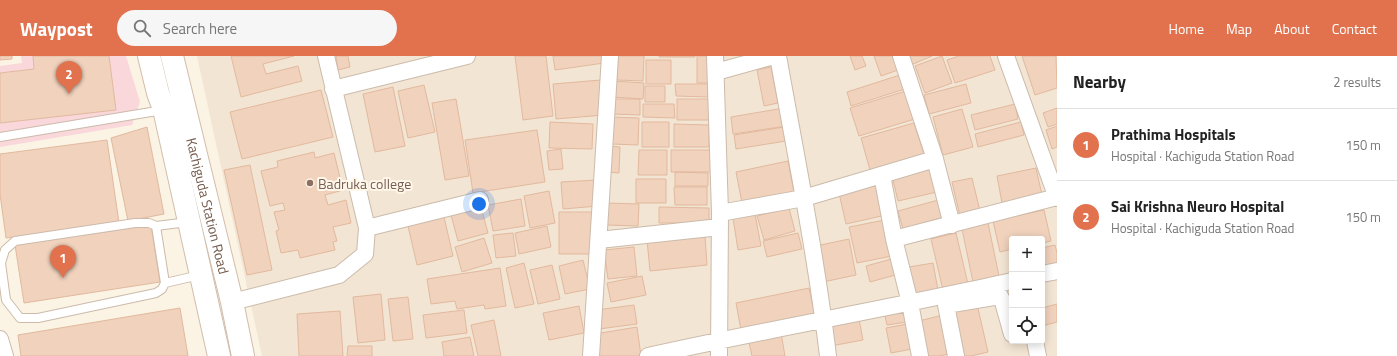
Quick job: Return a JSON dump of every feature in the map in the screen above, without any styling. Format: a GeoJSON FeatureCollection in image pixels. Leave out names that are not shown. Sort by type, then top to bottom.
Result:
{"type":"FeatureCollection","features":[{"type":"Feature","properties":{"kind":"main road","name":"Kachiguda Station Road"},"geometry":{"type":"LineString","coordinates":[[150,56],[158,93],[164,110],[219,356]]}},
{"type":"Feature","properties":{"kind":"main road","name":"Kachiguda Station Road"},"geometry":{"type":"LineString","coordinates":[[172,56],[232,302],[243,356]]}},
{"type":"Feature","properties":{"kind":"street"},"geometry":{"type":"LineString","coordinates":[[232,302],[339,275],[365,254],[367,228],[326,56]]}},
{"type":"Feature","properties":{"kind":"street"},"geometry":{"type":"LineString","coordinates":[[333,89],[467,56]]}},
{"type":"Feature","properties":{"kind":"street"},"geometry":{"type":"LineString","coordinates":[[591,356],[610,56]]}},
{"type":"Feature","properties":{"kind":"street"},"geometry":{"type":"LineString","coordinates":[[715,56],[720,220],[718,348]]}},
{"type":"Feature","properties":{"kind":"street"},"geometry":{"type":"LineString","coordinates":[[716,72],[776,56],[804,198],[824,320],[828,356]]}},
{"type":"Feature","properties":{"kind":"street"},"geometry":{"type":"LineString","coordinates":[[901,56],[935,159],[952,225]]}},
{"type":"Feature","properties":{"kind":"street"},"geometry":{"type":"LineString","coordinates":[[894,239],[1057,198],[1006,56]]}},
{"type":"Feature","properties":{"kind":"street"},"geometry":{"type":"LineString","coordinates":[[599,240],[720,220],[804,198],[935,159]]}},
{"type":"Feature","properties":{"kind":"street"},"geometry":{"type":"LineString","coordinates":[[882,175],[894,239],[910,303],[920,356]]}},
{"type":"Feature","properties":{"kind":"street"},"geometry":{"type":"LineString","coordinates":[[367,228],[480,200]]}},
{"type":"Feature","properties":{"kind":"street"},"geometry":{"type":"LineString","coordinates":[[1045,273],[1057,271]]}},
{"type":"Feature","properties":{"kind":"street"},"geometry":{"type":"LineString","coordinates":[[956,356],[946,306],[1009,282]]}},
{"type":"Feature","properties":{"kind":"street"},"geometry":{"type":"LineString","coordinates":[[648,356],[718,348],[824,320],[910,303],[958,301],[1000,296],[1009,323]]}},
{"type":"Feature","properties":{"kind":"street"},"geometry":{"type":"LineString","coordinates":[[0,339],[5,356]]}},
{"type":"Feature","properties":{"kind":"street"},"geometry":{"type":"LineString","coordinates":[[1036,344],[1038,356]]}},
{"type":"Feature","properties":{"kind":"lane"},"geometry":{"type":"LineString","coordinates":[[0,137],[164,110]]}},
{"type":"Feature","properties":{"kind":"lane"},"geometry":{"type":"LineString","coordinates":[[156,226],[165,283],[162,289],[146,296],[38,318],[20,318],[6,300],[1,263],[5,250],[15,241],[136,222],[149,223],[156,226],[188,222]]}},
{"type":"Feature","properties":{"kind":"lane"},"geometry":{"type":"LineString","coordinates":[[165,283],[201,275]]}},
{"type":"Feature","properties":{"kind":"shaded area"},"geometry":{"type":"Polygon","coordinates":[[[21,56],[126,56],[140,102],[132,125],[0,147],[0,66],[22,63],[21,56]]]}},
{"type":"Feature","properties":{"kind":"shaded area"},"geometry":{"type":"Polygon","coordinates":[[[197,56],[1057,56],[1057,356],[262,356],[197,56]]]}},
{"type":"Feature","properties":{"kind":"building"},"geometry":{"type":"Polygon","coordinates":[[[0,56],[12,56],[12,59],[0,60],[0,56]]]}},
{"type":"Feature","properties":{"kind":"building"},"geometry":{"type":"Polygon","coordinates":[[[33,56],[109,56],[116,110],[0,123],[0,73],[34,69],[33,56]]]}},
{"type":"Feature","properties":{"kind":"building"},"geometry":{"type":"Polygon","coordinates":[[[231,56],[294,56],[263,64],[266,74],[298,66],[302,81],[241,97],[231,56]]]}},
{"type":"Feature","properties":{"kind":"building"},"geometry":{"type":"Polygon","coordinates":[[[336,56],[348,56],[350,67],[338,70],[336,56]]]}},
{"type":"Feature","properties":{"kind":"building"},"geometry":{"type":"Polygon","coordinates":[[[515,56],[546,56],[553,116],[523,120],[515,56]]]}},
{"type":"Feature","properties":{"kind":"building"},"geometry":{"type":"Polygon","coordinates":[[[553,56],[603,56],[604,63],[555,70],[553,56]]]}},
{"type":"Feature","properties":{"kind":"building"},"geometry":{"type":"Polygon","coordinates":[[[618,56],[644,56],[643,81],[617,80],[618,56]]]}},
{"type":"Feature","properties":{"kind":"building"},"geometry":{"type":"Polygon","coordinates":[[[695,56],[695,57],[659,57],[695,56]]]}},
{"type":"Feature","properties":{"kind":"building"},"geometry":{"type":"Polygon","coordinates":[[[697,56],[710,56],[710,83],[697,83],[697,56]]]}},
{"type":"Feature","properties":{"kind":"building"},"geometry":{"type":"Polygon","coordinates":[[[850,56],[862,56],[866,66],[855,70],[850,56]]]}},
{"type":"Feature","properties":{"kind":"building"},"geometry":{"type":"Polygon","coordinates":[[[874,56],[893,56],[898,70],[881,76],[874,56]]]}},
{"type":"Feature","properties":{"kind":"building"},"geometry":{"type":"Polygon","coordinates":[[[908,56],[932,56],[911,65],[908,56]]]}},
{"type":"Feature","properties":{"kind":"building"},"geometry":{"type":"Polygon","coordinates":[[[942,56],[952,83],[925,93],[915,66],[942,56]]]}},
{"type":"Feature","properties":{"kind":"building"},"geometry":{"type":"Polygon","coordinates":[[[959,56],[990,56],[995,70],[955,83],[947,60],[959,56]]]}},
{"type":"Feature","properties":{"kind":"building"},"geometry":{"type":"Polygon","coordinates":[[[1022,56],[1056,56],[1057,88],[1035,95],[1022,56]]]}},
{"type":"Feature","properties":{"kind":"building"},"geometry":{"type":"Polygon","coordinates":[[[646,60],[671,60],[671,84],[646,84],[646,60]]]}},
{"type":"Feature","properties":{"kind":"building"},"geometry":{"type":"Polygon","coordinates":[[[771,67],[778,103],[764,106],[757,70],[771,67]]]}},
{"type":"Feature","properties":{"kind":"building"},"geometry":{"type":"Polygon","coordinates":[[[900,75],[905,89],[851,106],[847,92],[900,75]]]}},
{"type":"Feature","properties":{"kind":"building"},"geometry":{"type":"Polygon","coordinates":[[[601,80],[604,115],[556,119],[553,84],[601,80]]]}},
{"type":"Feature","properties":{"kind":"building"},"geometry":{"type":"Polygon","coordinates":[[[613,81],[644,83],[643,99],[612,97],[613,81]]]}},
{"type":"Feature","properties":{"kind":"building"},"geometry":{"type":"Polygon","coordinates":[[[675,84],[708,84],[708,97],[676,96],[675,84]]]}},
{"type":"Feature","properties":{"kind":"building"},"geometry":{"type":"Polygon","coordinates":[[[966,84],[971,103],[929,114],[924,95],[966,84]]]}},
{"type":"Feature","properties":{"kind":"building"},"geometry":{"type":"Polygon","coordinates":[[[424,85],[435,132],[408,138],[398,91],[424,85]]]}},
{"type":"Feature","properties":{"kind":"building"},"geometry":{"type":"Polygon","coordinates":[[[645,86],[665,86],[665,102],[645,102],[645,86]]]}},
{"type":"Feature","properties":{"kind":"building"},"geometry":{"type":"Polygon","coordinates":[[[393,87],[405,146],[375,152],[363,94],[393,87]]]}},
{"type":"Feature","properties":{"kind":"building"},"geometry":{"type":"Polygon","coordinates":[[[321,90],[333,137],[242,159],[230,112],[321,90]]]}},
{"type":"Feature","properties":{"kind":"building"},"geometry":{"type":"Polygon","coordinates":[[[906,91],[915,119],[859,136],[850,108],[906,91]]]}},
{"type":"Feature","properties":{"kind":"building"},"geometry":{"type":"Polygon","coordinates":[[[456,99],[469,176],[445,180],[432,103],[456,99]]]}},
{"type":"Feature","properties":{"kind":"building"},"geometry":{"type":"Polygon","coordinates":[[[610,99],[640,99],[640,115],[610,114],[610,99]]]}},
{"type":"Feature","properties":{"kind":"building"},"geometry":{"type":"Polygon","coordinates":[[[677,99],[710,99],[710,120],[677,120],[677,99]]]}},
{"type":"Feature","properties":{"kind":"building"},"geometry":{"type":"Polygon","coordinates":[[[643,104],[674,104],[675,118],[643,117],[643,104]]]}},
{"type":"Feature","properties":{"kind":"building"},"geometry":{"type":"Polygon","coordinates":[[[1015,104],[1018,119],[975,130],[971,115],[1015,104]]]}},
{"type":"Feature","properties":{"kind":"building"},"geometry":{"type":"Polygon","coordinates":[[[784,108],[787,126],[733,134],[731,117],[784,108]]]}},
{"type":"Feature","properties":{"kind":"building"},"geometry":{"type":"Polygon","coordinates":[[[1057,108],[1057,124],[1048,127],[1043,113],[1057,108]]]}},
{"type":"Feature","properties":{"kind":"building"},"geometry":{"type":"Polygon","coordinates":[[[962,109],[973,147],[943,155],[933,117],[962,109]]]}},
{"type":"Feature","properties":{"kind":"building"},"geometry":{"type":"Polygon","coordinates":[[[612,117],[639,118],[638,145],[611,144],[612,117]]]}},
{"type":"Feature","properties":{"kind":"building"},"geometry":{"type":"Polygon","coordinates":[[[550,122],[593,124],[592,149],[549,148],[550,122]]]}},
{"type":"Feature","properties":{"kind":"building"},"geometry":{"type":"Polygon","coordinates":[[[642,122],[669,122],[669,147],[642,147],[642,122]]]}},
{"type":"Feature","properties":{"kind":"building"},"geometry":{"type":"Polygon","coordinates":[[[1021,122],[1024,135],[978,147],[975,134],[1021,122]]]}},
{"type":"Feature","properties":{"kind":"building"},"geometry":{"type":"Polygon","coordinates":[[[914,123],[924,154],[870,170],[861,138],[914,123]]]}},
{"type":"Feature","properties":{"kind":"building"},"geometry":{"type":"Polygon","coordinates":[[[674,124],[709,125],[709,147],[674,147],[674,124]]]}},
{"type":"Feature","properties":{"kind":"building"},"geometry":{"type":"Polygon","coordinates":[[[1057,126],[1057,147],[1052,149],[1046,130],[1057,126]]]}},
{"type":"Feature","properties":{"kind":"building"},"geometry":{"type":"Polygon","coordinates":[[[147,127],[164,214],[128,221],[111,138],[147,127]]]}},
{"type":"Feature","properties":{"kind":"building"},"geometry":{"type":"Polygon","coordinates":[[[784,127],[786,141],[736,149],[734,135],[784,127]]]}},
{"type":"Feature","properties":{"kind":"building"},"geometry":{"type":"Polygon","coordinates":[[[537,130],[545,182],[473,193],[465,140],[537,130]]]}},
{"type":"Feature","properties":{"kind":"building"},"geometry":{"type":"Polygon","coordinates":[[[107,140],[119,223],[6,238],[0,194],[0,154],[107,140]]]}},
{"type":"Feature","properties":{"kind":"building"},"geometry":{"type":"Polygon","coordinates":[[[608,146],[620,147],[619,173],[607,172],[608,146]]]}},
{"type":"Feature","properties":{"kind":"building"},"geometry":{"type":"Polygon","coordinates":[[[561,149],[563,169],[549,170],[547,151],[561,149]]]}},
{"type":"Feature","properties":{"kind":"building"},"geometry":{"type":"Polygon","coordinates":[[[639,150],[667,150],[667,175],[638,175],[639,150]]]}},
{"type":"Feature","properties":{"kind":"building"},"geometry":{"type":"Polygon","coordinates":[[[671,150],[711,150],[711,172],[671,172],[671,150]]]}},
{"type":"Feature","properties":{"kind":"building"},"geometry":{"type":"Polygon","coordinates":[[[314,152],[315,158],[334,153],[343,190],[325,195],[328,205],[346,200],[351,223],[333,227],[337,241],[333,242],[335,250],[300,258],[298,250],[281,253],[276,231],[279,230],[274,212],[285,210],[283,203],[270,206],[261,171],[278,167],[277,161],[314,152]]]}},
{"type":"Feature","properties":{"kind":"building"},"geometry":{"type":"Polygon","coordinates":[[[788,161],[794,192],[742,203],[736,172],[788,161]]]}},
{"type":"Feature","properties":{"kind":"building"},"geometry":{"type":"Polygon","coordinates":[[[250,165],[272,270],[247,275],[224,170],[250,165]]]}},
{"type":"Feature","properties":{"kind":"building"},"geometry":{"type":"Polygon","coordinates":[[[931,167],[937,192],[898,201],[892,176],[931,167]]]}},
{"type":"Feature","properties":{"kind":"building"},"geometry":{"type":"Polygon","coordinates":[[[1036,168],[1042,195],[1002,203],[997,176],[1036,168]]]}},
{"type":"Feature","properties":{"kind":"building"},"geometry":{"type":"Polygon","coordinates":[[[675,172],[708,173],[708,186],[675,186],[675,172]]]}},
{"type":"Feature","properties":{"kind":"building"},"geometry":{"type":"Polygon","coordinates":[[[972,178],[980,211],[960,216],[952,182],[972,178]]]}},
{"type":"Feature","properties":{"kind":"building"},"geometry":{"type":"Polygon","coordinates":[[[636,179],[666,179],[666,203],[636,203],[636,179]]]}},
{"type":"Feature","properties":{"kind":"building"},"geometry":{"type":"Polygon","coordinates":[[[596,180],[598,206],[563,209],[561,182],[596,180]]]}},
{"type":"Feature","properties":{"kind":"building"},"geometry":{"type":"Polygon","coordinates":[[[880,185],[886,215],[846,224],[839,193],[880,185]]]}},
{"type":"Feature","properties":{"kind":"building"},"geometry":{"type":"Polygon","coordinates":[[[674,187],[707,187],[707,205],[675,205],[674,187]]]}},
{"type":"Feature","properties":{"kind":"building"},"geometry":{"type":"Polygon","coordinates":[[[549,191],[555,223],[530,228],[524,196],[549,191]]]}},
{"type":"Feature","properties":{"kind":"building"},"geometry":{"type":"Polygon","coordinates":[[[521,199],[525,226],[493,231],[488,205],[521,199]]]}},
{"type":"Feature","properties":{"kind":"building"},"geometry":{"type":"Polygon","coordinates":[[[942,199],[947,216],[903,229],[898,211],[942,199]]]}},
{"type":"Feature","properties":{"kind":"building"},"geometry":{"type":"Polygon","coordinates":[[[606,203],[639,204],[638,226],[606,225],[606,203]]]}},
{"type":"Feature","properties":{"kind":"building"},"geometry":{"type":"Polygon","coordinates":[[[481,207],[488,233],[458,241],[451,215],[481,207]]]}},
{"type":"Feature","properties":{"kind":"building"},"geometry":{"type":"Polygon","coordinates":[[[659,207],[709,208],[709,223],[659,223],[659,207]]]}},
{"type":"Feature","properties":{"kind":"building"},"geometry":{"type":"Polygon","coordinates":[[[789,208],[795,231],[764,240],[757,216],[789,208]]]}},
{"type":"Feature","properties":{"kind":"building"},"geometry":{"type":"Polygon","coordinates":[[[1044,210],[1051,241],[1045,242],[1045,236],[1009,236],[1009,250],[1000,252],[993,221],[1044,210]]]}},
{"type":"Feature","properties":{"kind":"building"},"geometry":{"type":"Polygon","coordinates":[[[559,212],[597,212],[597,254],[559,254],[559,212]]]}},
{"type":"Feature","properties":{"kind":"building"},"geometry":{"type":"Polygon","coordinates":[[[755,214],[761,246],[738,250],[733,218],[755,214]]]}},
{"type":"Feature","properties":{"kind":"building"},"geometry":{"type":"Polygon","coordinates":[[[444,217],[453,256],[417,265],[408,226],[444,217]]]}},
{"type":"Feature","properties":{"kind":"building"},"geometry":{"type":"Polygon","coordinates":[[[885,220],[892,256],[857,263],[849,227],[885,220]]]}},
{"type":"Feature","properties":{"kind":"building"},"geometry":{"type":"Polygon","coordinates":[[[988,223],[999,276],[973,282],[962,229],[988,223]]]}},
{"type":"Feature","properties":{"kind":"building"},"geometry":{"type":"Polygon","coordinates":[[[151,225],[160,282],[24,303],[15,245],[151,225]]]}},
{"type":"Feature","properties":{"kind":"building"},"geometry":{"type":"Polygon","coordinates":[[[547,226],[551,247],[519,254],[515,233],[547,226]]]}},
{"type":"Feature","properties":{"kind":"building"},"geometry":{"type":"Polygon","coordinates":[[[513,233],[516,256],[496,258],[493,235],[513,233]]]}},
{"type":"Feature","properties":{"kind":"building"},"geometry":{"type":"Polygon","coordinates":[[[798,233],[802,249],[767,257],[763,241],[798,233]]]}},
{"type":"Feature","properties":{"kind":"building"},"geometry":{"type":"Polygon","coordinates":[[[956,233],[968,284],[943,290],[931,239],[956,233]]]}},
{"type":"Feature","properties":{"kind":"building"},"geometry":{"type":"Polygon","coordinates":[[[705,235],[707,265],[650,271],[647,240],[705,235]]]}},
{"type":"Feature","properties":{"kind":"building"},"geometry":{"type":"Polygon","coordinates":[[[484,238],[492,263],[462,272],[455,247],[484,238]]]}},
{"type":"Feature","properties":{"kind":"building"},"geometry":{"type":"Polygon","coordinates":[[[849,239],[856,275],[823,282],[816,246],[849,239]]]}},
{"type":"Feature","properties":{"kind":"building"},"geometry":{"type":"Polygon","coordinates":[[[1055,245],[1057,263],[1045,265],[1045,247],[1055,245]]]}},
{"type":"Feature","properties":{"kind":"building"},"geometry":{"type":"Polygon","coordinates":[[[634,247],[637,276],[608,279],[604,250],[634,247]]]}},
{"type":"Feature","properties":{"kind":"building"},"geometry":{"type":"Polygon","coordinates":[[[895,258],[899,274],[870,282],[866,266],[895,258]]]}},
{"type":"Feature","properties":{"kind":"building"},"geometry":{"type":"Polygon","coordinates":[[[583,260],[590,289],[565,294],[559,266],[583,260]]]}},
{"type":"Feature","properties":{"kind":"building"},"geometry":{"type":"Polygon","coordinates":[[[524,263],[534,304],[515,308],[506,268],[524,263]]]}},
{"type":"Feature","properties":{"kind":"building"},"geometry":{"type":"Polygon","coordinates":[[[933,263],[938,290],[914,295],[909,267],[933,263]]]}},
{"type":"Feature","properties":{"kind":"building"},"geometry":{"type":"Polygon","coordinates":[[[552,265],[560,299],[538,304],[530,270],[552,265]]]}},
{"type":"Feature","properties":{"kind":"building"},"geometry":{"type":"Polygon","coordinates":[[[500,268],[506,306],[485,309],[484,305],[457,309],[455,301],[431,304],[427,279],[500,268]]]}},
{"type":"Feature","properties":{"kind":"building"},"geometry":{"type":"Polygon","coordinates":[[[642,276],[646,295],[611,302],[607,283],[642,276]]]}},
{"type":"Feature","properties":{"kind":"building"},"geometry":{"type":"Polygon","coordinates":[[[809,288],[815,316],[741,330],[736,303],[809,288]]]}},
{"type":"Feature","properties":{"kind":"building"},"geometry":{"type":"Polygon","coordinates":[[[381,294],[385,340],[358,343],[353,297],[381,294]]]}},
{"type":"Feature","properties":{"kind":"building"},"geometry":{"type":"Polygon","coordinates":[[[408,297],[413,339],[393,341],[388,299],[408,297]]]}},
{"type":"Feature","properties":{"kind":"building"},"geometry":{"type":"Polygon","coordinates":[[[977,304],[988,352],[971,356],[958,356],[948,311],[977,304]]]}},
{"type":"Feature","properties":{"kind":"building"},"geometry":{"type":"Polygon","coordinates":[[[1057,304],[1057,322],[1045,325],[1045,307],[1057,304]]]}},
{"type":"Feature","properties":{"kind":"building"},"geometry":{"type":"Polygon","coordinates":[[[634,305],[637,324],[599,329],[596,310],[634,305]]]}},
{"type":"Feature","properties":{"kind":"building"},"geometry":{"type":"Polygon","coordinates":[[[579,306],[584,333],[549,340],[543,313],[579,306]]]}},
{"type":"Feature","properties":{"kind":"building"},"geometry":{"type":"Polygon","coordinates":[[[180,308],[188,356],[21,356],[18,335],[180,308]]]}},
{"type":"Feature","properties":{"kind":"building"},"geometry":{"type":"Polygon","coordinates":[[[904,308],[907,322],[887,325],[884,312],[904,308]]]}},
{"type":"Feature","properties":{"kind":"building"},"geometry":{"type":"Polygon","coordinates":[[[464,310],[467,333],[426,338],[423,315],[464,310]]]}},
{"type":"Feature","properties":{"kind":"building"},"geometry":{"type":"Polygon","coordinates":[[[340,311],[343,356],[299,356],[297,314],[340,311]]]}},
{"type":"Feature","properties":{"kind":"building"},"geometry":{"type":"Polygon","coordinates":[[[943,315],[952,353],[940,356],[927,356],[919,321],[943,315]]]}},
{"type":"Feature","properties":{"kind":"building"},"geometry":{"type":"Polygon","coordinates":[[[859,319],[863,340],[831,346],[827,325],[859,319]]]}},
{"type":"Feature","properties":{"kind":"building"},"geometry":{"type":"Polygon","coordinates":[[[494,320],[501,356],[478,356],[471,325],[494,320]]]}},
{"type":"Feature","properties":{"kind":"building"},"geometry":{"type":"Polygon","coordinates":[[[907,324],[912,349],[891,353],[886,328],[907,324]]]}},
{"type":"Feature","properties":{"kind":"building"},"geometry":{"type":"Polygon","coordinates":[[[637,327],[641,356],[598,356],[595,334],[637,327]]]}},
{"type":"Feature","properties":{"kind":"building"},"geometry":{"type":"Polygon","coordinates":[[[781,333],[785,356],[752,356],[748,338],[781,333]]]}},
{"type":"Feature","properties":{"kind":"building"},"geometry":{"type":"Polygon","coordinates":[[[470,337],[474,356],[444,356],[442,342],[470,337]]]}},
{"type":"Feature","properties":{"kind":"building"},"geometry":{"type":"Polygon","coordinates":[[[348,346],[372,346],[372,356],[347,356],[348,346]]]}},
{"type":"Feature","properties":{"kind":"place","name":"Sai Krishna Neuro Hospital"},"geometry":{"type":"Point","coordinates":[69,94]}},
{"type":"Feature","properties":{"kind":"place","name":"Badruka college"},"geometry":{"type":"Point","coordinates":[310,183]}},
{"type":"Feature","properties":{"kind":"place","name":"Prathima Hospitals"},"geometry":{"type":"Point","coordinates":[63,278]}}]}
